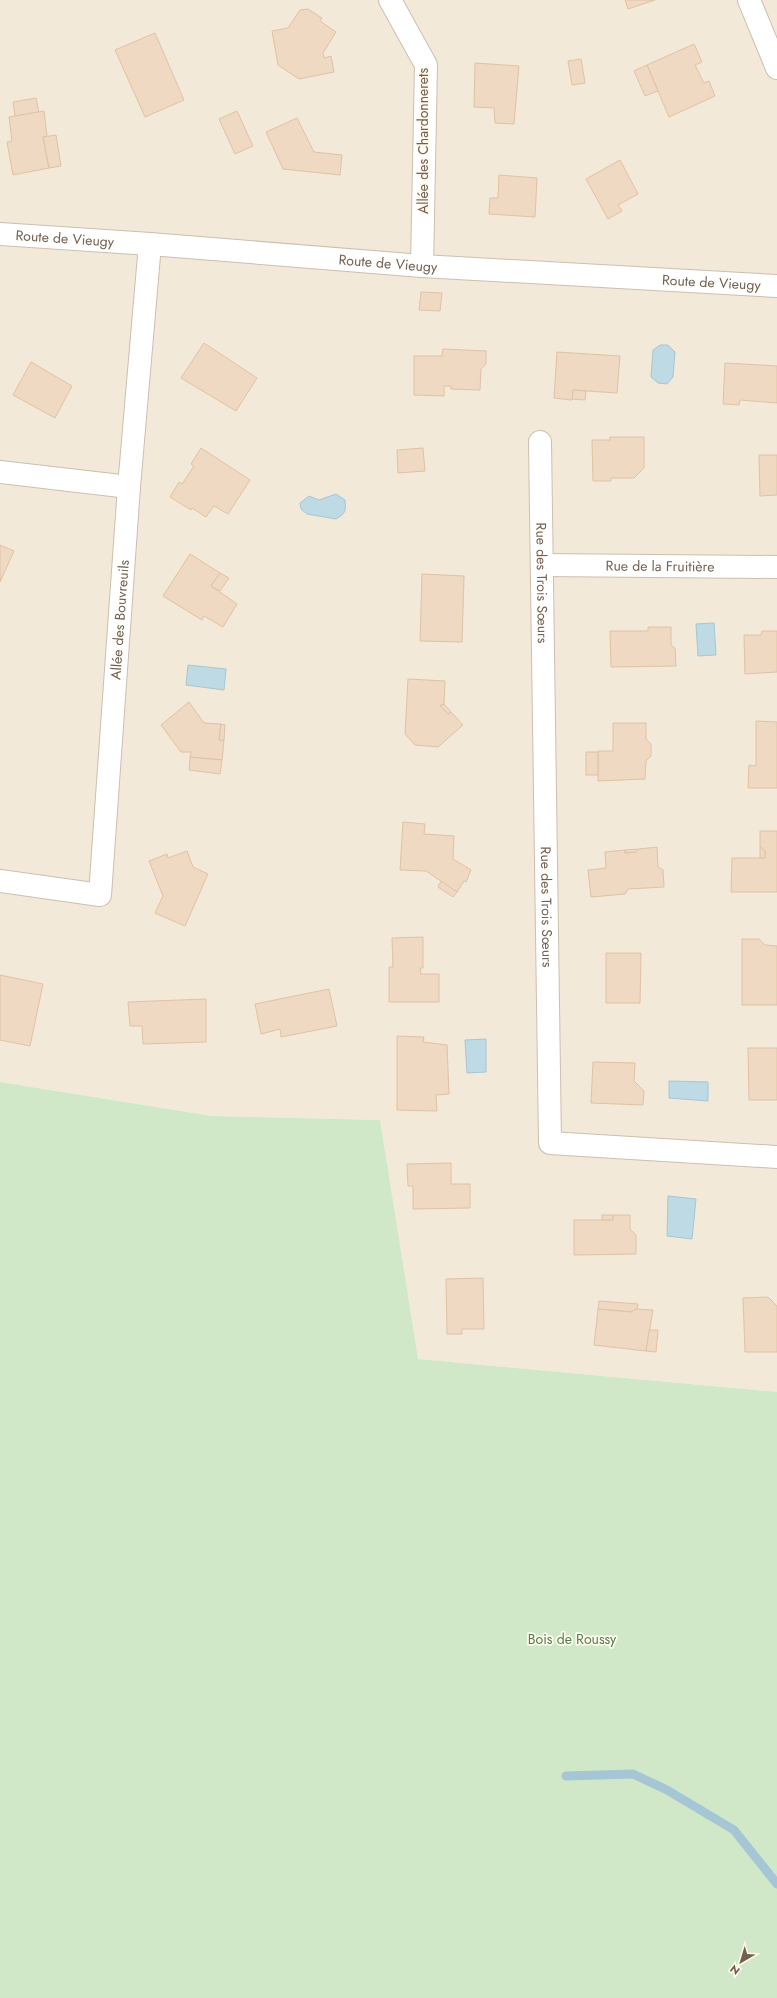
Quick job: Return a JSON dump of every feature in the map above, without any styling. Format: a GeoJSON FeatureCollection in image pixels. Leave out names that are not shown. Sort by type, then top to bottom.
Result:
{"type":"FeatureCollection","features":[{"type":"Feature","properties":{"kind":"street","name":"Allée des Chardonnerets"},"geometry":{"type":"LineString","coordinates":[[390,0],[426,65],[422,266]]}},
{"type":"Feature","properties":{"kind":"street"},"geometry":{"type":"LineString","coordinates":[[750,0],[777,68]]}},
{"type":"Feature","properties":{"kind":"street","name":"Route de Vieugy"},"geometry":{"type":"LineString","coordinates":[[0,234],[150,244],[422,266],[777,286]]}},
{"type":"Feature","properties":{"kind":"street","name":"Allée des Bouvreuils"},"geometry":{"type":"LineString","coordinates":[[0,881],[100,895],[129,488],[150,244]]}},
{"type":"Feature","properties":{"kind":"street","name":"Rue des Trois Sœurs"},"geometry":{"type":"LineString","coordinates":[[540,442],[543,565],[550,1143],[777,1158]]}},
{"type":"Feature","properties":{"kind":"street"},"geometry":{"type":"LineString","coordinates":[[0,472],[129,488]]}},
{"type":"Feature","properties":{"kind":"street","name":"Rue de la Fruitière"},"geometry":{"type":"LineString","coordinates":[[543,565],[777,567]]}},
{"type":"Feature","properties":{"kind":"shaded area"},"geometry":{"type":"Polygon","coordinates":[[[0,0],[777,0],[777,1392],[417,1359],[380,1120],[212,1116],[0,1082],[0,0]]]}},
{"type":"Feature","properties":{"kind":"green space","name":"Bois de Roussy"},"geometry":{"type":"Polygon","coordinates":[[[0,1082],[212,1116],[380,1120],[418,1359],[777,1392],[777,1998],[0,1998],[0,1082]]]}},
{"type":"Feature","properties":{"kind":"water"},"geometry":{"type":"Polygon","coordinates":[[[660,345],[668,345],[675,352],[673,377],[667,384],[658,383],[651,377],[653,350],[660,345]]]}},
{"type":"Feature","properties":{"kind":"water"},"geometry":{"type":"Polygon","coordinates":[[[336,494],[345,500],[345,511],[336,519],[307,514],[301,509],[300,503],[309,496],[319,500],[336,494]]]}},
{"type":"Feature","properties":{"kind":"water"},"geometry":{"type":"Polygon","coordinates":[[[714,623],[716,655],[698,656],[696,624],[714,623]]]}},
{"type":"Feature","properties":{"kind":"water"},"geometry":{"type":"Polygon","coordinates":[[[188,665],[226,669],[224,690],[186,685],[188,665]]]}},
{"type":"Feature","properties":{"kind":"water"},"geometry":{"type":"Polygon","coordinates":[[[486,1039],[486,1072],[467,1073],[465,1040],[486,1039]]]}},
{"type":"Feature","properties":{"kind":"water"},"geometry":{"type":"Polygon","coordinates":[[[669,1081],[708,1082],[708,1101],[669,1098],[669,1081]]]}},
{"type":"Feature","properties":{"kind":"water"},"geometry":{"type":"Polygon","coordinates":[[[668,1196],[696,1199],[692,1239],[667,1236],[668,1196]]]}},
{"type":"Feature","properties":{"kind":"building"},"geometry":{"type":"Polygon","coordinates":[[[625,0],[655,0],[628,9],[625,0]]]}},
{"type":"Feature","properties":{"kind":"building"},"geometry":{"type":"Polygon","coordinates":[[[308,9],[322,18],[320,21],[336,32],[323,53],[324,58],[331,56],[334,72],[299,79],[278,65],[272,31],[288,28],[300,10],[308,9]]]}},
{"type":"Feature","properties":{"kind":"building"},"geometry":{"type":"Polygon","coordinates":[[[155,33],[184,100],[145,117],[115,50],[155,33]]]}},
{"type":"Feature","properties":{"kind":"building"},"geometry":{"type":"Polygon","coordinates":[[[694,44],[702,62],[695,65],[704,83],[709,81],[715,96],[669,117],[647,65],[694,44]]]}},
{"type":"Feature","properties":{"kind":"building"},"geometry":{"type":"Polygon","coordinates":[[[581,59],[585,83],[572,85],[568,61],[581,59]]]}},
{"type":"Feature","properties":{"kind":"building"},"geometry":{"type":"Polygon","coordinates":[[[475,63],[519,66],[514,124],[495,123],[494,108],[474,107],[475,63]]]}},
{"type":"Feature","properties":{"kind":"building"},"geometry":{"type":"Polygon","coordinates":[[[647,65],[658,91],[645,96],[634,71],[647,65]]]}},
{"type":"Feature","properties":{"kind":"building"},"geometry":{"type":"Polygon","coordinates":[[[36,98],[39,113],[15,116],[13,102],[36,98]]]}},
{"type":"Feature","properties":{"kind":"building"},"geometry":{"type":"Polygon","coordinates":[[[44,111],[47,136],[43,137],[49,168],[13,175],[7,142],[12,141],[9,117],[44,111]]]}},
{"type":"Feature","properties":{"kind":"building"},"geometry":{"type":"Polygon","coordinates":[[[237,111],[253,146],[235,154],[219,119],[237,111]]]}},
{"type":"Feature","properties":{"kind":"building"},"geometry":{"type":"Polygon","coordinates":[[[297,118],[314,152],[342,155],[340,175],[283,169],[266,132],[297,118]]]}},
{"type":"Feature","properties":{"kind":"building"},"geometry":{"type":"Polygon","coordinates":[[[56,135],[61,166],[49,168],[43,137],[56,135]]]}},
{"type":"Feature","properties":{"kind":"building"},"geometry":{"type":"Polygon","coordinates":[[[620,160],[638,194],[618,205],[622,211],[608,219],[586,179],[620,160]]]}},
{"type":"Feature","properties":{"kind":"building"},"geometry":{"type":"Polygon","coordinates":[[[499,175],[537,178],[535,217],[489,214],[490,198],[498,198],[499,175]]]}},
{"type":"Feature","properties":{"kind":"building"},"geometry":{"type":"Polygon","coordinates":[[[421,292],[442,293],[440,311],[419,310],[421,292]]]}},
{"type":"Feature","properties":{"kind":"building"},"geometry":{"type":"Polygon","coordinates":[[[204,343],[257,378],[236,411],[181,378],[204,343]]]}},
{"type":"Feature","properties":{"kind":"building"},"geometry":{"type":"Polygon","coordinates":[[[443,349],[486,351],[486,364],[481,369],[480,390],[451,389],[451,386],[444,386],[444,396],[414,395],[414,356],[442,356],[443,349]]]}},
{"type":"Feature","properties":{"kind":"building"},"geometry":{"type":"Polygon","coordinates":[[[557,352],[620,356],[617,393],[573,390],[572,400],[554,398],[557,352]]]}},
{"type":"Feature","properties":{"kind":"building"},"geometry":{"type":"Polygon","coordinates":[[[31,362],[72,386],[55,418],[13,395],[31,362]]]}},
{"type":"Feature","properties":{"kind":"building"},"geometry":{"type":"Polygon","coordinates":[[[725,363],[777,366],[777,403],[740,400],[739,405],[723,404],[725,363]]]}},
{"type":"Feature","properties":{"kind":"building"},"geometry":{"type":"Polygon","coordinates":[[[573,390],[586,391],[585,400],[572,399],[573,390]]]}},
{"type":"Feature","properties":{"kind":"building"},"geometry":{"type":"Polygon","coordinates":[[[610,437],[644,437],[644,468],[634,478],[611,478],[611,481],[593,481],[592,440],[610,440],[610,437]]]}},
{"type":"Feature","properties":{"kind":"building"},"geometry":{"type":"Polygon","coordinates":[[[201,448],[250,480],[228,514],[214,506],[206,517],[170,497],[179,482],[182,484],[194,466],[191,464],[201,448]]]}},
{"type":"Feature","properties":{"kind":"building"},"geometry":{"type":"Polygon","coordinates":[[[423,448],[425,471],[398,473],[397,450],[423,448]]]}},
{"type":"Feature","properties":{"kind":"building"},"geometry":{"type":"Polygon","coordinates":[[[759,455],[777,455],[777,495],[760,496],[759,455]]]}},
{"type":"Feature","properties":{"kind":"building"},"geometry":{"type":"Polygon","coordinates":[[[0,545],[14,551],[0,582],[0,545]]]}},
{"type":"Feature","properties":{"kind":"building"},"geometry":{"type":"Polygon","coordinates":[[[190,554],[220,573],[211,586],[237,604],[223,627],[204,616],[202,620],[163,596],[190,554]]]}},
{"type":"Feature","properties":{"kind":"building"},"geometry":{"type":"Polygon","coordinates":[[[220,573],[229,578],[220,591],[211,586],[220,573]]]}},
{"type":"Feature","properties":{"kind":"building"},"geometry":{"type":"Polygon","coordinates":[[[422,574],[464,576],[462,642],[420,641],[422,574]]]}},
{"type":"Feature","properties":{"kind":"building"},"geometry":{"type":"Polygon","coordinates":[[[648,627],[671,627],[671,645],[675,648],[676,666],[611,667],[610,631],[648,631],[648,627]]]}},
{"type":"Feature","properties":{"kind":"building"},"geometry":{"type":"Polygon","coordinates":[[[762,631],[777,631],[777,672],[745,674],[744,635],[761,635],[762,631]]]}},
{"type":"Feature","properties":{"kind":"building"},"geometry":{"type":"Polygon","coordinates":[[[408,679],[445,681],[444,704],[440,706],[448,714],[451,712],[463,725],[438,747],[415,745],[405,734],[408,679]]]}},
{"type":"Feature","properties":{"kind":"building"},"geometry":{"type":"Polygon","coordinates":[[[189,702],[204,723],[221,724],[219,740],[224,740],[222,760],[190,757],[191,752],[181,752],[161,725],[189,702]]]}},
{"type":"Feature","properties":{"kind":"building"},"geometry":{"type":"Polygon","coordinates":[[[444,704],[451,712],[448,714],[440,706],[444,704]]]}},
{"type":"Feature","properties":{"kind":"building"},"geometry":{"type":"Polygon","coordinates":[[[756,721],[777,722],[777,788],[748,788],[749,765],[756,766],[756,721]]]}},
{"type":"Feature","properties":{"kind":"building"},"geometry":{"type":"Polygon","coordinates":[[[613,723],[646,723],[646,739],[651,744],[651,756],[646,761],[645,779],[598,781],[598,751],[613,751],[613,723]]]}},
{"type":"Feature","properties":{"kind":"building"},"geometry":{"type":"Polygon","coordinates":[[[221,724],[225,725],[224,740],[219,740],[221,724]]]}},
{"type":"Feature","properties":{"kind":"building"},"geometry":{"type":"Polygon","coordinates":[[[586,752],[598,752],[598,775],[586,775],[586,752]]]}},
{"type":"Feature","properties":{"kind":"building"},"geometry":{"type":"Polygon","coordinates":[[[190,757],[222,760],[220,774],[189,770],[190,757]]]}},
{"type":"Feature","properties":{"kind":"building"},"geometry":{"type":"Polygon","coordinates":[[[403,822],[425,824],[424,834],[454,836],[453,859],[471,870],[466,882],[464,881],[457,892],[426,871],[400,870],[403,822]]]}},
{"type":"Feature","properties":{"kind":"building"},"geometry":{"type":"Polygon","coordinates":[[[760,831],[777,831],[777,892],[731,892],[732,858],[765,858],[765,851],[760,847],[760,831]]]}},
{"type":"Feature","properties":{"kind":"building"},"geometry":{"type":"Polygon","coordinates":[[[657,847],[658,867],[663,870],[664,887],[628,889],[625,894],[591,897],[588,870],[606,868],[605,852],[625,850],[625,853],[636,852],[639,849],[657,847]]]}},
{"type":"Feature","properties":{"kind":"building"},"geometry":{"type":"Polygon","coordinates":[[[760,847],[765,851],[765,858],[760,858],[760,847]]]}},
{"type":"Feature","properties":{"kind":"building"},"geometry":{"type":"Polygon","coordinates":[[[639,849],[636,852],[625,853],[625,850],[639,849]]]}},
{"type":"Feature","properties":{"kind":"building"},"geometry":{"type":"Polygon","coordinates":[[[187,851],[193,867],[208,874],[185,926],[155,913],[163,896],[149,861],[167,854],[168,858],[187,851]]]}},
{"type":"Feature","properties":{"kind":"building"},"geometry":{"type":"Polygon","coordinates":[[[441,881],[457,892],[453,897],[438,887],[441,881]]]}},
{"type":"Feature","properties":{"kind":"building"},"geometry":{"type":"Polygon","coordinates":[[[423,937],[423,968],[420,968],[421,974],[439,974],[439,1002],[389,1002],[389,967],[393,967],[392,938],[423,937]]]}},
{"type":"Feature","properties":{"kind":"building"},"geometry":{"type":"Polygon","coordinates":[[[742,939],[759,939],[765,945],[777,946],[777,1005],[742,1005],[742,939]]]}},
{"type":"Feature","properties":{"kind":"building"},"geometry":{"type":"Polygon","coordinates":[[[606,953],[641,953],[640,1003],[606,1003],[606,953]]]}},
{"type":"Feature","properties":{"kind":"building"},"geometry":{"type":"Polygon","coordinates":[[[0,975],[43,984],[30,1046],[0,1040],[0,975]]]}},
{"type":"Feature","properties":{"kind":"building"},"geometry":{"type":"Polygon","coordinates":[[[329,989],[337,1026],[281,1037],[280,1029],[261,1034],[255,1004],[329,989]]]}},
{"type":"Feature","properties":{"kind":"building"},"geometry":{"type":"Polygon","coordinates":[[[206,999],[206,1042],[143,1044],[142,1026],[130,1026],[128,1002],[206,999]]]}},
{"type":"Feature","properties":{"kind":"building"},"geometry":{"type":"Polygon","coordinates":[[[397,1036],[424,1037],[423,1042],[447,1045],[449,1094],[436,1095],[437,1111],[397,1110],[397,1036]]]}},
{"type":"Feature","properties":{"kind":"building"},"geometry":{"type":"Polygon","coordinates":[[[748,1048],[777,1048],[777,1100],[749,1100],[748,1048]]]}},
{"type":"Feature","properties":{"kind":"building"},"geometry":{"type":"Polygon","coordinates":[[[593,1062],[635,1063],[634,1081],[644,1091],[643,1105],[591,1103],[593,1062]]]}},
{"type":"Feature","properties":{"kind":"building"},"geometry":{"type":"Polygon","coordinates":[[[451,1163],[451,1184],[470,1184],[470,1208],[413,1209],[413,1186],[408,1186],[407,1164],[451,1163]]]}},
{"type":"Feature","properties":{"kind":"building"},"geometry":{"type":"Polygon","coordinates":[[[602,1215],[613,1215],[613,1220],[602,1220],[602,1215]]]}},
{"type":"Feature","properties":{"kind":"building"},"geometry":{"type":"Polygon","coordinates":[[[613,1215],[630,1215],[630,1229],[636,1235],[636,1254],[574,1255],[574,1220],[613,1220],[613,1215]]]}},
{"type":"Feature","properties":{"kind":"building"},"geometry":{"type":"Polygon","coordinates":[[[483,1278],[484,1329],[462,1329],[462,1334],[447,1334],[446,1279],[483,1278]]]}},
{"type":"Feature","properties":{"kind":"building"},"geometry":{"type":"Polygon","coordinates":[[[768,1297],[777,1306],[777,1352],[745,1352],[743,1298],[768,1297]]]}},
{"type":"Feature","properties":{"kind":"building"},"geometry":{"type":"Polygon","coordinates":[[[599,1301],[638,1304],[637,1309],[631,1312],[598,1309],[599,1301]]]}},
{"type":"Feature","properties":{"kind":"building"},"geometry":{"type":"Polygon","coordinates":[[[598,1309],[631,1312],[636,1309],[653,1310],[646,1351],[594,1345],[598,1309]]]}},
{"type":"Feature","properties":{"kind":"building"},"geometry":{"type":"Polygon","coordinates":[[[658,1330],[656,1352],[646,1351],[649,1331],[658,1330]]]}},
{"type":"Feature","properties":{"kind":"waterway"},"geometry":{"type":"LineString","coordinates":[[566,1776],[633,1774],[667,1790],[734,1830],[777,1884]]}}]}
